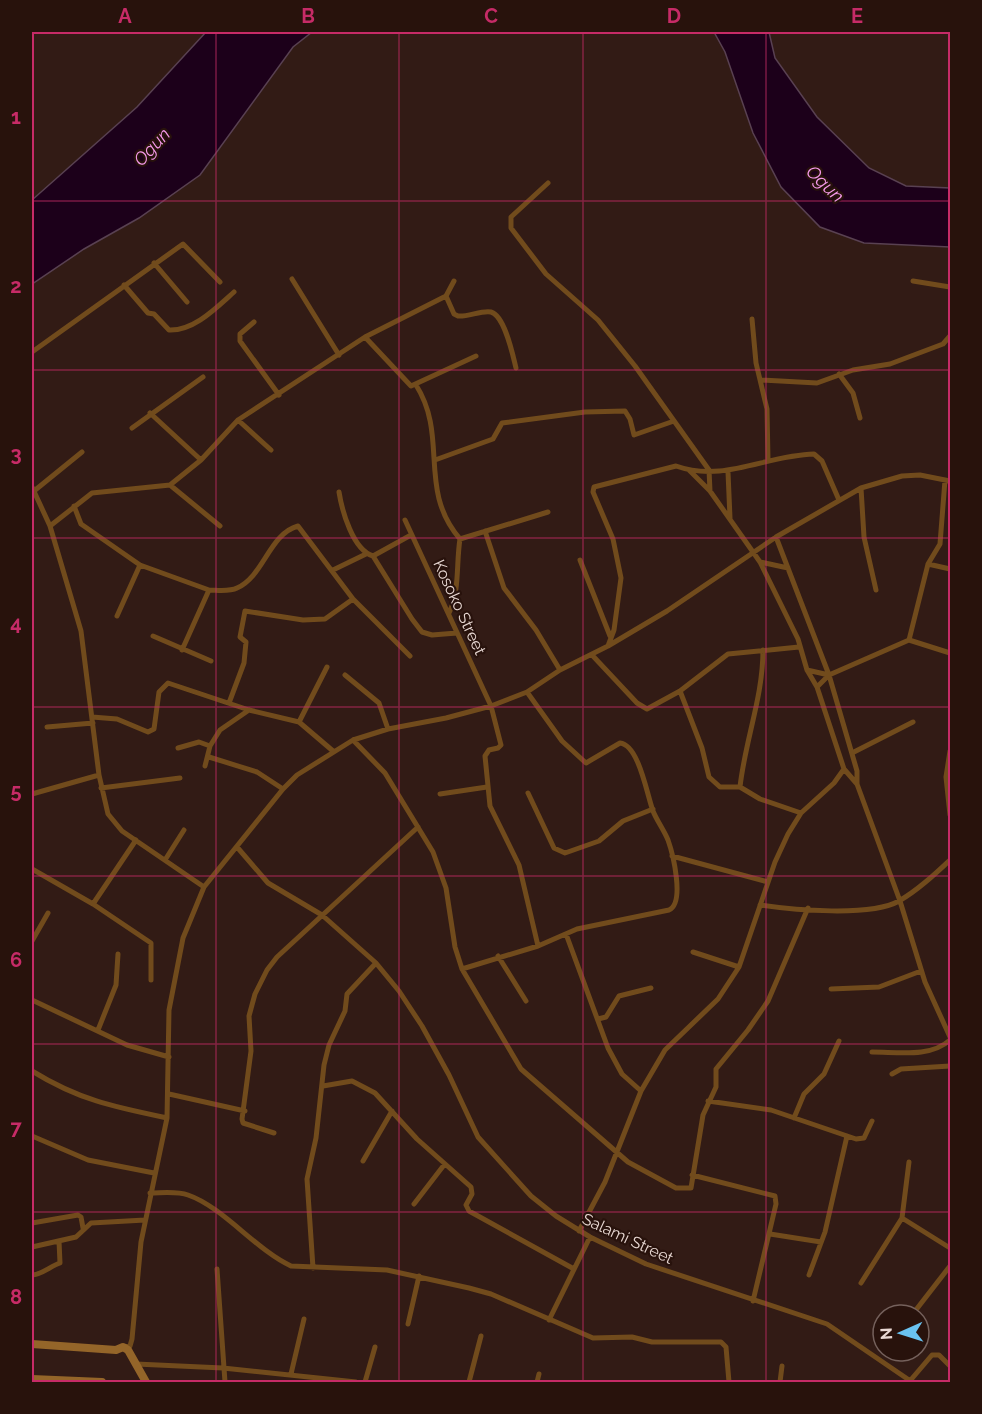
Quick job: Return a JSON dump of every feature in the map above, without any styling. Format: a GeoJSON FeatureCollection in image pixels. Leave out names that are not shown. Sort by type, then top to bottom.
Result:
{"type":"FeatureCollection","features":[{"type":"Feature","properties":{"kind":"main road"},"geometry":{"type":"LineString","coordinates":[[32,1344],[116,1350],[123,1347],[128,1350],[146,1383]]}},
{"type":"Feature","properties":{"kind":"main road"},"geometry":{"type":"LineString","coordinates":[[32,1379],[102,1383]]}},
{"type":"Feature","properties":{"kind":"street"},"geometry":{"type":"LineString","coordinates":[[548,183],[511,217],[511,228],[554,283],[601,323],[709,470],[710,491]]}},
{"type":"Feature","properties":{"kind":"street"},"geometry":{"type":"LineString","coordinates":[[32,352],[183,244],[220,282]]}},
{"type":"Feature","properties":{"kind":"street"},"geometry":{"type":"LineString","coordinates":[[154,263],[187,302]]}},
{"type":"Feature","properties":{"kind":"street"},"geometry":{"type":"LineString","coordinates":[[292,279],[339,355]]}},
{"type":"Feature","properties":{"kind":"street"},"geometry":{"type":"LineString","coordinates":[[50,526],[92,493],[170,485],[201,460],[238,420],[365,337],[446,296],[454,281]]}},
{"type":"Feature","properties":{"kind":"street"},"geometry":{"type":"LineString","coordinates":[[913,281],[951,287]]}},
{"type":"Feature","properties":{"kind":"street"},"geometry":{"type":"LineString","coordinates":[[124,285],[148,313],[154,314],[169,330],[181,331],[198,322],[234,292]]}},
{"type":"Feature","properties":{"kind":"street"},"geometry":{"type":"LineString","coordinates":[[446,296],[454,314],[458,316],[489,312],[498,316],[510,341],[516,368]]}},
{"type":"Feature","properties":{"kind":"street"},"geometry":{"type":"LineString","coordinates":[[752,319],[760,380],[768,416],[768,460]]}},
{"type":"Feature","properties":{"kind":"street"},"geometry":{"type":"LineString","coordinates":[[254,322],[240,334],[240,341],[279,394]]}},
{"type":"Feature","properties":{"kind":"street"},"geometry":{"type":"LineString","coordinates":[[760,380],[818,383],[838,374],[890,364],[943,344],[951,336]]}},
{"type":"Feature","properties":{"kind":"street"},"geometry":{"type":"LineString","coordinates":[[365,337],[411,386],[476,356]]}},
{"type":"Feature","properties":{"kind":"street"},"geometry":{"type":"LineString","coordinates":[[838,374],[853,393],[860,418]]}},
{"type":"Feature","properties":{"kind":"street"},"geometry":{"type":"LineString","coordinates":[[132,428],[150,412],[203,377]]}},
{"type":"Feature","properties":{"kind":"street"},"geometry":{"type":"LineString","coordinates":[[416,385],[428,407],[435,446],[437,498],[448,525],[460,538]]}},
{"type":"Feature","properties":{"kind":"street"},"geometry":{"type":"LineString","coordinates":[[435,460],[493,439],[502,423],[585,412],[625,411],[634,435],[674,422]]}},
{"type":"Feature","properties":{"kind":"street"},"geometry":{"type":"LineString","coordinates":[[150,412],[201,460]]}},
{"type":"Feature","properties":{"kind":"street"},"geometry":{"type":"LineString","coordinates":[[238,420],[271,450]]}},
{"type":"Feature","properties":{"kind":"street"},"geometry":{"type":"LineString","coordinates":[[82,452],[33,489],[50,526],[81,631],[99,775],[108,814],[122,831],[204,887]]}},
{"type":"Feature","properties":{"kind":"street"},"geometry":{"type":"LineString","coordinates":[[610,636],[614,630],[621,585],[620,567],[613,539],[592,489],[622,478],[676,465],[689,470],[728,472],[768,460],[819,456],[840,500]]}},
{"type":"Feature","properties":{"kind":"street"},"geometry":{"type":"LineString","coordinates":[[689,470],[710,491],[760,562],[799,647],[807,670],[817,687],[844,770],[857,784]]}},
{"type":"Feature","properties":{"kind":"street"},"geometry":{"type":"LineString","coordinates":[[728,472],[730,518]]}},
{"type":"Feature","properties":{"kind":"street"},"geometry":{"type":"LineString","coordinates":[[123,1347],[130,1346],[132,1339],[145,1220],[153,1173],[167,1118],[169,1010],[173,984],[191,914],[204,887],[283,789],[297,775],[353,740],[388,729],[446,718],[491,706],[527,692],[560,670],[609,646],[667,611],[776,537],[861,488],[902,476],[920,475],[948,480],[940,544],[928,564],[909,640]]}},
{"type":"Feature","properties":{"kind":"street"},"geometry":{"type":"LineString","coordinates":[[170,485],[220,526]]}},
{"type":"Feature","properties":{"kind":"street"},"geometry":{"type":"LineString","coordinates":[[861,488],[864,537],[876,590]]}},
{"type":"Feature","properties":{"kind":"street"},"geometry":{"type":"LineString","coordinates":[[339,492],[347,525],[366,554],[373,556],[422,632],[432,635],[457,633]]}},
{"type":"Feature","properties":{"kind":"street"},"geometry":{"type":"LineString","coordinates":[[74,506],[81,524],[140,565],[209,590],[234,590],[249,581],[287,529],[298,526],[353,599],[410,656]]}},
{"type":"Feature","properties":{"kind":"street"},"geometry":{"type":"LineString","coordinates":[[460,538],[548,512]]}},
{"type":"Feature","properties":{"kind":"street","name":"Kosoko Street"},"geometry":{"type":"LineString","coordinates":[[405,520],[491,706],[501,745],[489,750],[485,756],[487,787]]}},
{"type":"Feature","properties":{"kind":"street"},"geometry":{"type":"LineString","coordinates":[[485,531],[504,588],[536,630],[560,670]]}},
{"type":"Feature","properties":{"kind":"street"},"geometry":{"type":"LineString","coordinates":[[373,556],[411,535]]}},
{"type":"Feature","properties":{"kind":"street"},"geometry":{"type":"LineString","coordinates":[[776,537],[829,675],[857,771],[857,784],[900,901],[921,971],[951,1039],[940,1049],[931,1052],[872,1052]]}},
{"type":"Feature","properties":{"kind":"street"},"geometry":{"type":"LineString","coordinates":[[449,613],[456,594],[456,562],[460,538]]}},
{"type":"Feature","properties":{"kind":"street"},"geometry":{"type":"LineString","coordinates":[[333,570],[366,554]]}},
{"type":"Feature","properties":{"kind":"street"},"geometry":{"type":"LineString","coordinates":[[580,560],[610,636],[609,646]]}},
{"type":"Feature","properties":{"kind":"street"},"geometry":{"type":"LineString","coordinates":[[760,562],[789,568]]}},
{"type":"Feature","properties":{"kind":"street"},"geometry":{"type":"LineString","coordinates":[[928,564],[951,569]]}},
{"type":"Feature","properties":{"kind":"street"},"geometry":{"type":"LineString","coordinates":[[117,616],[140,565]]}},
{"type":"Feature","properties":{"kind":"street"},"geometry":{"type":"LineString","coordinates":[[182,650],[209,590]]}},
{"type":"Feature","properties":{"kind":"street"},"geometry":{"type":"LineString","coordinates":[[229,703],[243,663],[246,642],[240,637],[245,611],[303,620],[325,619],[353,599]]}},
{"type":"Feature","properties":{"kind":"street"},"geometry":{"type":"LineString","coordinates":[[153,636],[211,661]]}},
{"type":"Feature","properties":{"kind":"street"},"geometry":{"type":"LineString","coordinates":[[817,687],[829,675],[909,640],[951,653]]}},
{"type":"Feature","properties":{"kind":"street"},"geometry":{"type":"LineString","coordinates":[[592,655],[642,708],[651,708],[680,692],[728,654],[799,647]]}},
{"type":"Feature","properties":{"kind":"street"},"geometry":{"type":"LineString","coordinates":[[740,787],[743,758],[761,690],[763,650]]}},
{"type":"Feature","properties":{"kind":"street"},"geometry":{"type":"LineString","coordinates":[[299,722],[327,667]]}},
{"type":"Feature","properties":{"kind":"street"},"geometry":{"type":"LineString","coordinates":[[807,670],[829,675]]}},
{"type":"Feature","properties":{"kind":"street"},"geometry":{"type":"LineString","coordinates":[[345,675],[379,704],[388,729]]}},
{"type":"Feature","properties":{"kind":"street"},"geometry":{"type":"LineString","coordinates":[[47,727],[117,719],[148,732],[154,729],[159,692],[168,683],[249,710],[299,722],[333,751]]}},
{"type":"Feature","properties":{"kind":"street"},"geometry":{"type":"LineString","coordinates":[[462,969],[498,956],[538,946],[592,924],[673,909],[678,893],[668,840],[652,809],[648,791],[629,747],[620,742],[586,763],[562,741],[527,692]]}},
{"type":"Feature","properties":{"kind":"street"},"geometry":{"type":"LineString","coordinates":[[680,692],[702,748],[709,777],[720,787],[740,787],[760,799],[801,813]]}},
{"type":"Feature","properties":{"kind":"street"},"geometry":{"type":"LineString","coordinates":[[205,766],[210,746],[220,730],[249,710]]}},
{"type":"Feature","properties":{"kind":"street"},"geometry":{"type":"LineString","coordinates":[[852,753],[913,722]]}},
{"type":"Feature","properties":{"kind":"street"},"geometry":{"type":"LineString","coordinates":[[353,740],[385,773],[418,827],[442,873],[462,969],[521,1069],[628,1162],[676,1188],[692,1188],[692,1175],[708,1101],[716,1087],[716,1069],[768,1001],[781,976],[808,908]]}},
{"type":"Feature","properties":{"kind":"street"},"geometry":{"type":"LineString","coordinates":[[178,748],[199,742],[210,746]]}},
{"type":"Feature","properties":{"kind":"street"},"geometry":{"type":"LineString","coordinates":[[951,751],[948,778],[951,815]]}},
{"type":"Feature","properties":{"kind":"street"},"geometry":{"type":"LineString","coordinates":[[209,757],[257,772],[283,789]]}},
{"type":"Feature","properties":{"kind":"street"},"geometry":{"type":"LineString","coordinates":[[579,1231],[605,1182],[641,1091],[665,1050],[718,999],[739,967],[782,847],[801,813],[820,798],[844,770]]}},
{"type":"Feature","properties":{"kind":"street"},"geometry":{"type":"LineString","coordinates":[[32,794],[99,775]]}},
{"type":"Feature","properties":{"kind":"street"},"geometry":{"type":"LineString","coordinates":[[101,788],[180,778]]}},
{"type":"Feature","properties":{"kind":"street"},"geometry":{"type":"LineString","coordinates":[[440,794],[487,787],[490,806],[514,851],[525,882],[538,946]]}},
{"type":"Feature","properties":{"kind":"street"},"geometry":{"type":"LineString","coordinates":[[528,793],[554,848],[565,854],[599,841],[623,821],[652,809]]}},
{"type":"Feature","properties":{"kind":"street"},"geometry":{"type":"LineString","coordinates":[[274,1133],[243,1123],[251,1042],[249,1016],[255,994],[277,957],[418,827]]}},
{"type":"Feature","properties":{"kind":"street"},"geometry":{"type":"LineString","coordinates":[[165,860],[184,830]]}},
{"type":"Feature","properties":{"kind":"street"},"geometry":{"type":"LineString","coordinates":[[93,904],[106,881],[136,840]]}},
{"type":"Feature","properties":{"kind":"street"},"geometry":{"type":"LineString","coordinates":[[237,846],[268,883],[322,915]]}},
{"type":"Feature","properties":{"kind":"street"},"geometry":{"type":"LineString","coordinates":[[672,856],[768,882]]}},
{"type":"Feature","properties":{"kind":"street"},"geometry":{"type":"LineString","coordinates":[[760,905],[785,909],[874,910],[900,901],[951,860]]}},
{"type":"Feature","properties":{"kind":"street"},"geometry":{"type":"LineString","coordinates":[[32,869],[93,904],[151,943],[151,980]]}},
{"type":"Feature","properties":{"kind":"street"},"geometry":{"type":"LineString","coordinates":[[32,941],[48,914]]}},
{"type":"Feature","properties":{"kind":"street","name":"Salami Street"},"geometry":{"type":"LineString","coordinates":[[322,915],[375,963],[404,998],[449,1075],[478,1137],[531,1196],[579,1231],[646,1264],[827,1324],[871,1353]]}},
{"type":"Feature","properties":{"kind":"street"},"geometry":{"type":"LineString","coordinates":[[566,934],[617,1065],[641,1091]]}},
{"type":"Feature","properties":{"kind":"street"},"geometry":{"type":"LineString","coordinates":[[693,952],[739,967]]}},
{"type":"Feature","properties":{"kind":"street"},"geometry":{"type":"LineString","coordinates":[[98,1030],[116,985],[118,954]]}},
{"type":"Feature","properties":{"kind":"street"},"geometry":{"type":"LineString","coordinates":[[498,956],[526,1001]]}},
{"type":"Feature","properties":{"kind":"street"},"geometry":{"type":"LineString","coordinates":[[313,1269],[307,1179],[327,1050],[345,1011],[346,996],[375,963]]}},
{"type":"Feature","properties":{"kind":"street"},"geometry":{"type":"LineString","coordinates":[[831,989],[879,987],[921,971]]}},
{"type":"Feature","properties":{"kind":"street"},"geometry":{"type":"LineString","coordinates":[[598,1019],[606,1016],[619,996],[651,988]]}},
{"type":"Feature","properties":{"kind":"street"},"geometry":{"type":"LineString","coordinates":[[32,1000],[127,1045],[169,1057]]}},
{"type":"Feature","properties":{"kind":"street"},"geometry":{"type":"LineString","coordinates":[[794,1118],[804,1094],[824,1074],[839,1041]]}},
{"type":"Feature","properties":{"kind":"street"},"geometry":{"type":"LineString","coordinates":[[892,1074],[902,1069],[951,1066]]}},
{"type":"Feature","properties":{"kind":"street"},"geometry":{"type":"LineString","coordinates":[[32,1071],[92,1102],[167,1118]]}},
{"type":"Feature","properties":{"kind":"street"},"geometry":{"type":"LineString","coordinates":[[323,1086],[352,1082],[375,1093],[444,1165],[471,1187],[472,1194],[466,1205],[469,1211],[574,1269]]}},
{"type":"Feature","properties":{"kind":"street"},"geometry":{"type":"LineString","coordinates":[[169,1094],[245,1111]]}},
{"type":"Feature","properties":{"kind":"street"},"geometry":{"type":"LineString","coordinates":[[708,1101],[754,1106],[856,1139],[864,1138],[872,1121]]}},
{"type":"Feature","properties":{"kind":"street"},"geometry":{"type":"LineString","coordinates":[[363,1161],[392,1111]]}},
{"type":"Feature","properties":{"kind":"street"},"geometry":{"type":"LineString","coordinates":[[32,1136],[88,1160],[153,1173]]}},
{"type":"Feature","properties":{"kind":"street"},"geometry":{"type":"LineString","coordinates":[[809,1275],[837,1188],[847,1136]]}},
{"type":"Feature","properties":{"kind":"street"},"geometry":{"type":"LineString","coordinates":[[861,1283],[902,1218],[909,1162]]}},
{"type":"Feature","properties":{"kind":"street"},"geometry":{"type":"LineString","coordinates":[[414,1204],[444,1165]]}},
{"type":"Feature","properties":{"kind":"street"},"geometry":{"type":"LineString","coordinates":[[692,1175],[775,1196],[776,1204],[770,1234],[753,1301]]}},
{"type":"Feature","properties":{"kind":"street"},"geometry":{"type":"LineString","coordinates":[[150,1193],[187,1195],[231,1223],[278,1260],[291,1266],[313,1269],[387,1270],[419,1276],[491,1294],[549,1320],[601,1339],[632,1337],[669,1342],[722,1342],[726,1347],[729,1383]]}},
{"type":"Feature","properties":{"kind":"street"},"geometry":{"type":"LineString","coordinates":[[32,1223],[78,1215],[81,1216],[83,1228]]}},
{"type":"Feature","properties":{"kind":"street"},"geometry":{"type":"LineString","coordinates":[[902,1218],[951,1248]]}},
{"type":"Feature","properties":{"kind":"street"},"geometry":{"type":"LineString","coordinates":[[32,1246],[76,1237],[83,1228],[99,1222],[145,1220]]}},
{"type":"Feature","properties":{"kind":"street"},"geometry":{"type":"LineString","coordinates":[[770,1234],[821,1242]]}},
{"type":"Feature","properties":{"kind":"street"},"geometry":{"type":"LineString","coordinates":[[549,1320],[590,1237]]}},
{"type":"Feature","properties":{"kind":"street"},"geometry":{"type":"LineString","coordinates":[[32,1275],[38,1275],[48,1267],[60,1263],[59,1241]]}},
{"type":"Feature","properties":{"kind":"street"},"geometry":{"type":"LineString","coordinates":[[922,1303],[951,1266]]}},
{"type":"Feature","properties":{"kind":"street"},"geometry":{"type":"LineString","coordinates":[[217,1269],[225,1383]]}},
{"type":"Feature","properties":{"kind":"street"},"geometry":{"type":"LineString","coordinates":[[408,1324],[419,1276]]}},
{"type":"Feature","properties":{"kind":"street"},"geometry":{"type":"LineString","coordinates":[[291,1374],[304,1319]]}},
{"type":"Feature","properties":{"kind":"street"},"geometry":{"type":"LineString","coordinates":[[469,1383],[481,1336]]}},
{"type":"Feature","properties":{"kind":"street"},"geometry":{"type":"LineString","coordinates":[[365,1383],[375,1347]]}},
{"type":"Feature","properties":{"kind":"street"},"geometry":{"type":"LineString","coordinates":[[909,1381],[932,1355],[939,1355],[951,1366]]}},
{"type":"Feature","properties":{"kind":"street","name":"Salami Street"},"geometry":{"type":"LineString","coordinates":[[886,1363],[909,1381]]}},
{"type":"Feature","properties":{"kind":"street"},"geometry":{"type":"LineString","coordinates":[[134,1364],[223,1368],[356,1383]]}},
{"type":"Feature","properties":{"kind":"street"},"geometry":{"type":"LineString","coordinates":[[780,1383],[782,1365]]}},
{"type":"Feature","properties":{"kind":"street"},"geometry":{"type":"LineString","coordinates":[[537,1383],[539,1374]]}},
{"type":"Feature","properties":{"kind":"water","name":"Ogun"},"geometry":{"type":"Polygon","coordinates":[[[206,32],[312,32],[293,47],[200,175],[139,218],[84,249],[32,284],[32,200],[137,107],[206,32]]]}},
{"type":"Feature","properties":{"kind":"water","name":"Ogun"},"geometry":{"type":"Polygon","coordinates":[[[714,32],[769,32],[775,58],[817,117],[869,168],[906,186],[950,188],[950,247],[864,243],[820,227],[781,187],[753,133],[725,52],[714,32]]]}}]}
